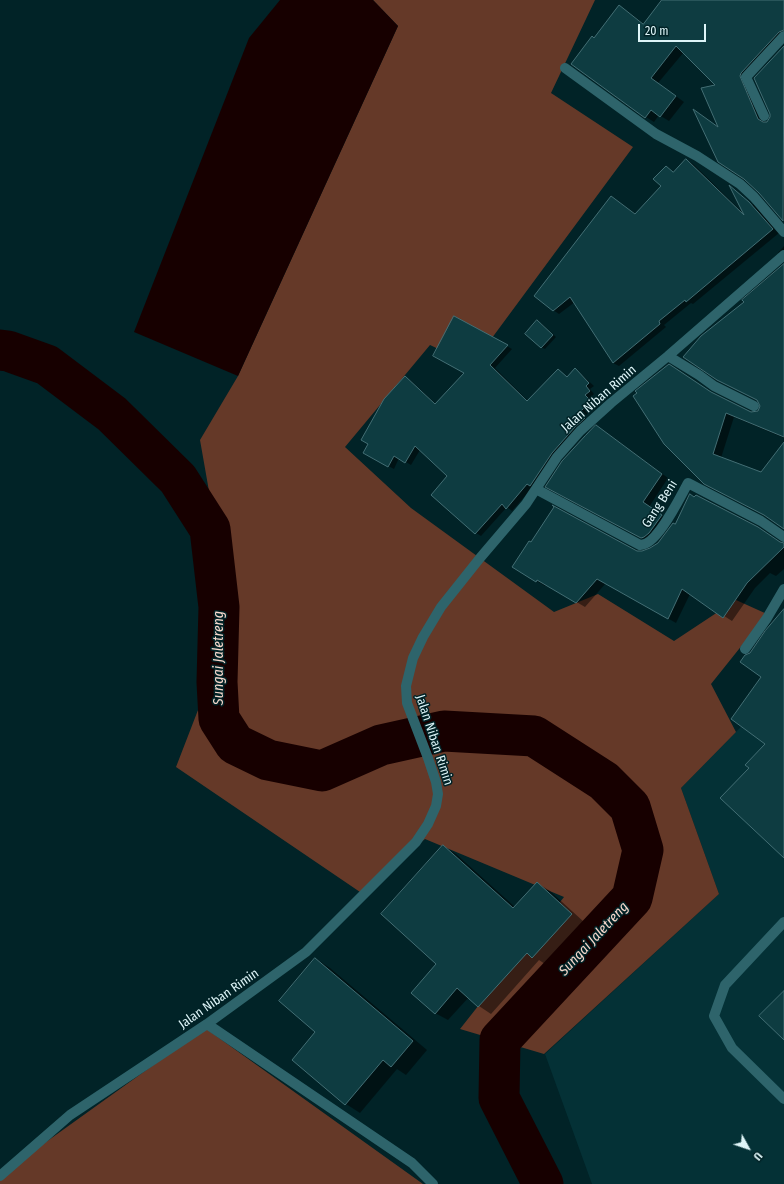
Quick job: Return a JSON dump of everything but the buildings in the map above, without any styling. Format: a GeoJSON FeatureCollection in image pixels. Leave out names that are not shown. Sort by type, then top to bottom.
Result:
{"type":"FeatureCollection","features":[{"type":"Feature","properties":{"kind":"street"},"geometry":{"type":"LineString","coordinates":[[764,116],[746,77],[784,36]]}},
{"type":"Feature","properties":{"kind":"street"},"geometry":{"type":"LineString","coordinates":[[565,68],[656,134],[697,156],[740,184],[754,197],[784,232]]}},
{"type":"Feature","properties":{"kind":"street","name":"Jalan Niban Rimin"},"geometry":{"type":"LineString","coordinates":[[0,1176],[70,1115],[207,1024],[306,952],[416,842],[428,824],[436,806],[438,794],[428,758],[407,703],[406,686],[413,658],[423,637],[441,607],[480,558],[518,514],[557,457],[580,431],[611,402],[668,356],[784,255]]}},
{"type":"Feature","properties":{"kind":"street"},"geometry":{"type":"LineString","coordinates":[[668,356],[714,386],[754,406]]}},
{"type":"Feature","properties":{"kind":"street","name":"Gang Beni"},"geometry":{"type":"LineString","coordinates":[[536,489],[640,545],[646,544],[654,537],[665,523],[688,483],[761,521],[784,537]]}},
{"type":"Feature","properties":{"kind":"street"},"geometry":{"type":"LineString","coordinates":[[745,649],[767,618],[784,589]]}},
{"type":"Feature","properties":{"kind":"street"},"geometry":{"type":"LineString","coordinates":[[784,922],[725,985],[714,1016],[732,1048],[784,1099]]}},
{"type":"Feature","properties":{"kind":"street"},"geometry":{"type":"LineString","coordinates":[[207,1024],[412,1163],[433,1184]]}},
{"type":"Feature","properties":{"kind":"shaded area"},"geometry":{"type":"Polygon","coordinates":[[[280,0],[373,0],[398,26],[238,376],[134,332],[249,38],[280,0]]]}},
{"type":"Feature","properties":{"kind":"shaded area"},"geometry":{"type":"Polygon","coordinates":[[[373,0],[595,0],[551,93],[633,147],[472,365],[430,345],[345,447],[411,508],[554,612],[598,594],[674,641],[736,600],[767,614],[711,684],[736,732],[681,788],[719,894],[544,1054],[460,1029],[564,897],[425,839],[360,892],[176,767],[232,622],[200,440],[238,376],[398,26],[373,0]]]}},
{"type":"Feature","properties":{"kind":"shaded area"},"geometry":{"type":"Polygon","coordinates":[[[784,683],[784,1184],[592,1184],[545,1054],[719,894],[681,788],[784,683]]]}},
{"type":"Feature","properties":{"kind":"shaded area"},"geometry":{"type":"Polygon","coordinates":[[[205,1028],[423,1184],[0,1184],[0,1175],[205,1028]]]}},
{"type":"Feature","properties":{"kind":"waterway","name":"Sungai Jaletreng"},"geometry":{"type":"LineString","coordinates":[[0,350],[8,351],[47,365],[112,414],[178,479],[210,529],[219,607],[217,682],[219,719],[235,744],[268,760],[322,771],[381,745],[444,731],[534,736],[604,781],[630,807],[643,850],[632,898],[500,1040],[499,1098],[543,1184]]}}]}
